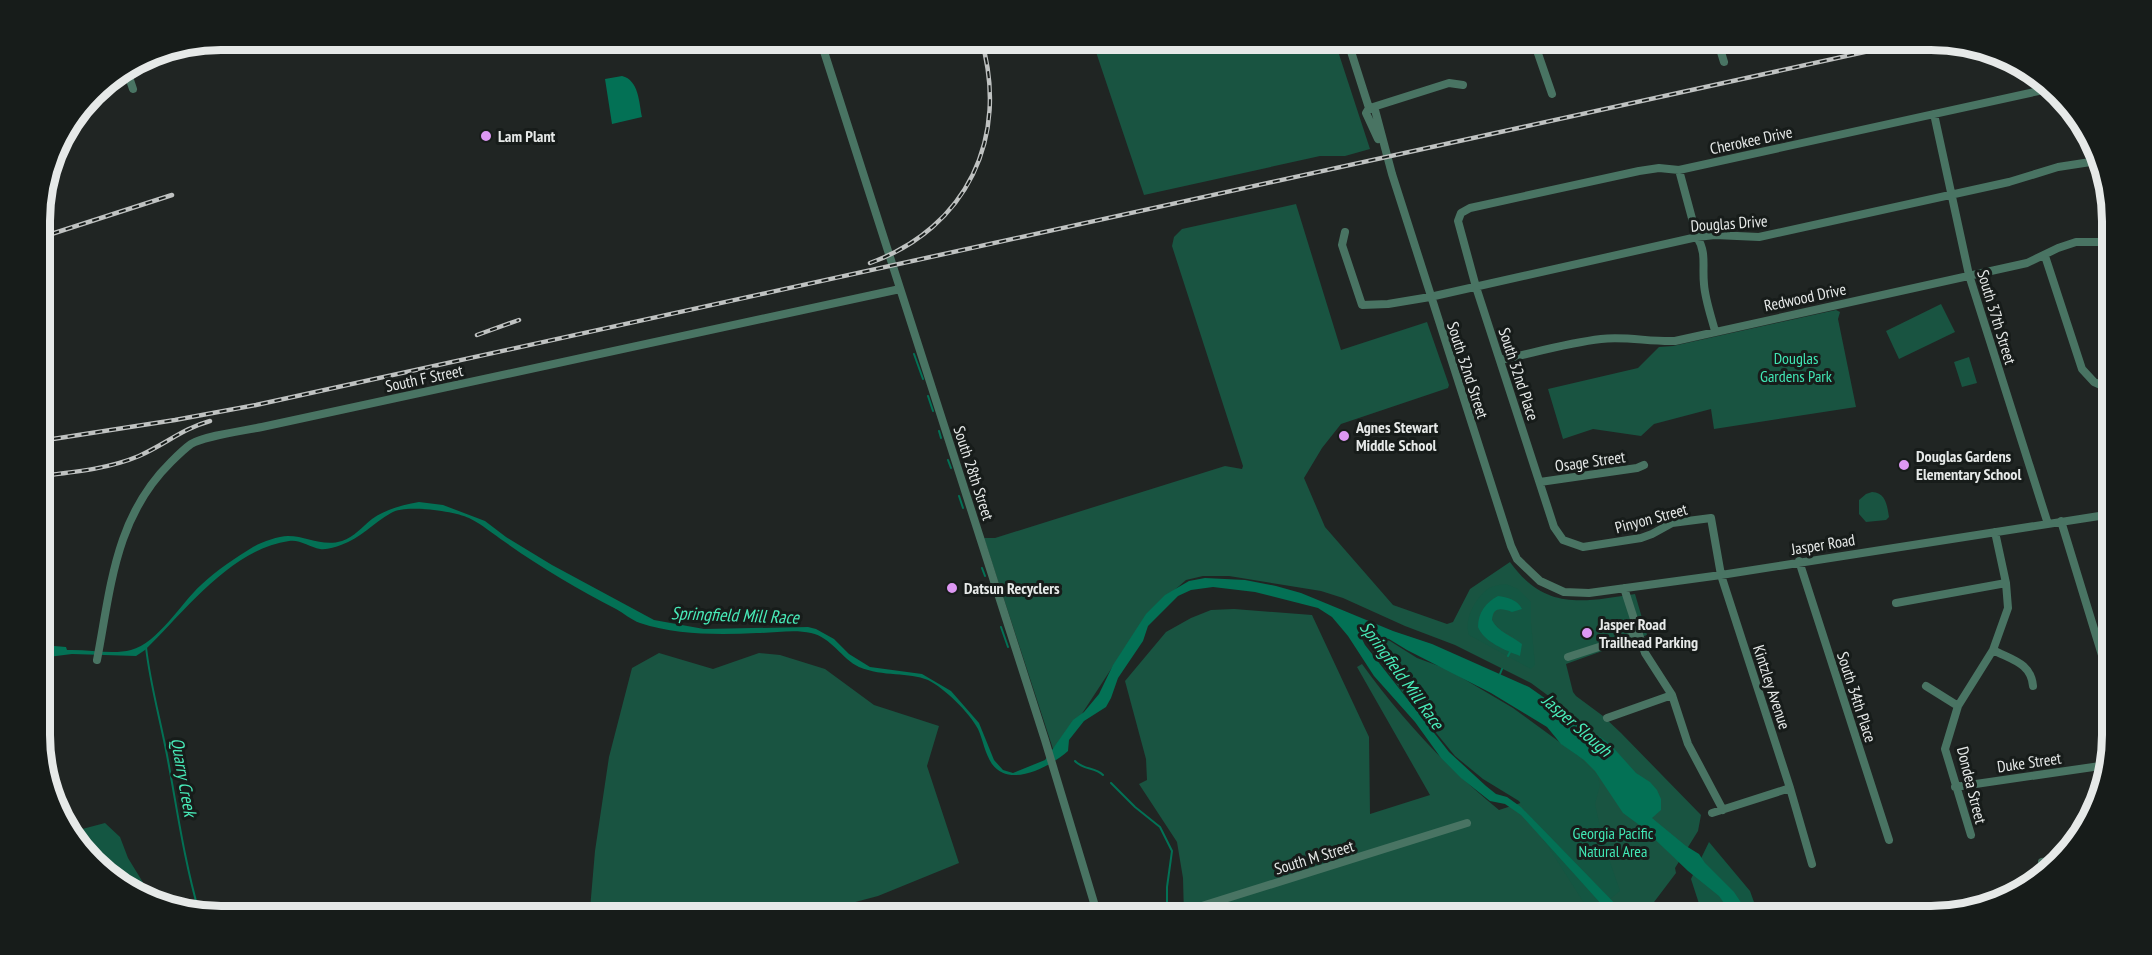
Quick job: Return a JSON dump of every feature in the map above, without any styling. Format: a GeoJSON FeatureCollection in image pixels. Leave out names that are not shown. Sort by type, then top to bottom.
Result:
{"type":"FeatureCollection","features":[{"type":"Feature","properties":{"kind":"street","name":"South 28th Street"},"geometry":{"type":"LineString","coordinates":[[824,50],[1047,744],[1095,905]]}},
{"type":"Feature","properties":{"kind":"street","name":"South 32nd Street"},"geometry":{"type":"LineString","coordinates":[[1351,50],[1369,108],[1366,113],[1386,157],[1511,546],[1517,559],[1540,581]]}},
{"type":"Feature","properties":{"kind":"street"},"geometry":{"type":"LineString","coordinates":[[1537,50],[1552,94]]}},
{"type":"Feature","properties":{"kind":"street"},"geometry":{"type":"LineString","coordinates":[[1720,50],[1724,62]]}},
{"type":"Feature","properties":{"kind":"street"},"geometry":{"type":"LineString","coordinates":[[129,76],[133,89]]}},
{"type":"Feature","properties":{"kind":"street"},"geometry":{"type":"LineString","coordinates":[[1369,108],[1449,83],[1463,85]]}},
{"type":"Feature","properties":{"kind":"street","name":"Cherokee Drive"},"geometry":{"type":"LineString","coordinates":[[1461,213],[1470,208],[1638,171],[1659,168],[1679,170],[2042,90]]}},
{"type":"Feature","properties":{"kind":"street","name":"South 37th Street"},"geometry":{"type":"LineString","coordinates":[[1934,114],[1968,275],[2048,524]]}},
{"type":"Feature","properties":{"kind":"street","name":"Douglas Drive"},"geometry":{"type":"LineString","coordinates":[[1345,232],[1342,245],[1362,305],[1388,304],[1430,297],[1697,237],[1715,235],[1759,237],[2009,182],[2058,167],[2092,162]]}},
{"type":"Feature","properties":{"kind":"street"},"geometry":{"type":"LineString","coordinates":[[1679,170],[1697,237],[1705,257],[1704,286],[1715,331]]}},
{"type":"Feature","properties":{"kind":"street","name":"South 32nd Place"},"geometry":{"type":"LineString","coordinates":[[1461,213],[1458,221],[1459,228],[1476,286],[1554,527],[1563,540]]}},
{"type":"Feature","properties":{"kind":"street","name":"Redwood Drive"},"geometry":{"type":"LineString","coordinates":[[1500,360],[1600,339],[1675,341],[2027,263],[2076,242],[2102,242]]}},
{"type":"Feature","properties":{"kind":"street"},"geometry":{"type":"LineString","coordinates":[[2045,256],[2082,369],[2094,382],[2102,386]]}},
{"type":"Feature","properties":{"kind":"street","name":"South F Street"},"geometry":{"type":"LineString","coordinates":[[97,660],[116,555],[124,533],[147,491],[161,472],[192,444],[252,429],[900,289]]}},
{"type":"Feature","properties":{"kind":"street","name":"Osage Street"},"geometry":{"type":"LineString","coordinates":[[1540,482],[1637,468],[1644,465]]}},
{"type":"Feature","properties":{"kind":"street","name":"Jasper Road"},"geometry":{"type":"LineString","coordinates":[[1540,581],[1554,588],[1574,593],[1589,593],[1721,575],[2102,515]]}},
{"type":"Feature","properties":{"kind":"street","name":"Pinyon Street"},"geometry":{"type":"LineString","coordinates":[[1563,540],[1583,547],[1641,538],[1672,523],[1711,518]]}},
{"type":"Feature","properties":{"kind":"street","name":"Kintzley Avenue"},"geometry":{"type":"LineString","coordinates":[[1711,518],[1721,575],[1790,788],[1812,864]]}},
{"type":"Feature","properties":{"kind":"street"},"geometry":{"type":"LineString","coordinates":[[2061,521],[2102,655]]}},
{"type":"Feature","properties":{"kind":"street","name":"Dondea Street"},"geometry":{"type":"LineString","coordinates":[[1971,835],[1945,749],[1958,706],[1993,651],[2008,608],[2006,584],[1995,532]]}},
{"type":"Feature","properties":{"kind":"street","name":"South 34th Place"},"geometry":{"type":"LineString","coordinates":[[1799,561],[1889,840]]}},
{"type":"Feature","properties":{"kind":"street"},"geometry":{"type":"LineString","coordinates":[[1896,603],[2006,584]]}},
{"type":"Feature","properties":{"kind":"street"},"geometry":{"type":"LineString","coordinates":[[1624,588],[1645,653],[1672,695],[1688,744],[1723,810]]}},
{"type":"Feature","properties":{"kind":"street"},"geometry":{"type":"LineString","coordinates":[[1568,657],[1639,634]]}},
{"type":"Feature","properties":{"kind":"street"},"geometry":{"type":"LineString","coordinates":[[1993,651],[2023,665],[2030,671],[2033,686]]}},
{"type":"Feature","properties":{"kind":"street"},"geometry":{"type":"LineString","coordinates":[[1926,686],[1958,706]]}},
{"type":"Feature","properties":{"kind":"street"},"geometry":{"type":"LineString","coordinates":[[1607,718],[1672,695]]}},
{"type":"Feature","properties":{"kind":"street","name":"Duke Street"},"geometry":{"type":"LineString","coordinates":[[1955,787],[2099,766]]}},
{"type":"Feature","properties":{"kind":"street"},"geometry":{"type":"LineString","coordinates":[[1712,813],[1790,788]]}},
{"type":"Feature","properties":{"kind":"street","name":"South M Street"},"geometry":{"type":"LineString","coordinates":[[1204,905],[1467,823]]}},
{"type":"Feature","properties":{"kind":"green space"},"geometry":{"type":"Polygon","coordinates":[[[1090,50],[1338,50],[1370,149],[1345,156],[1320,156],[1144,195],[1096,52],[1091,53],[1090,50]]]}},
{"type":"Feature","properties":{"kind":"green space","name":"Georgia Pacific Natural Area"},"geometry":{"type":"Polygon","coordinates":[[[1296,204],[1341,350],[1427,322],[1449,385],[1448,388],[1341,424],[1322,448],[1304,478],[1325,527],[1393,605],[1447,624],[1453,622],[1470,589],[1510,562],[1523,578],[1551,596],[1582,600],[1635,594],[1647,635],[1566,664],[1576,696],[1621,733],[1701,815],[1698,831],[1675,868],[1676,873],[1652,905],[1184,905],[1183,878],[1177,842],[1139,784],[1147,780],[1146,759],[1125,681],[1166,632],[1211,610],[1234,609],[1312,615],[1369,737],[1370,814],[1430,795],[1357,667],[1362,664],[1426,742],[1462,778],[1499,810],[1586,782],[1564,712],[1550,697],[1531,683],[1455,645],[1321,591],[1229,576],[1203,576],[1186,580],[1147,614],[1055,755],[984,538],[995,538],[1225,466],[1242,469],[1243,466],[1172,246],[1174,237],[1182,229],[1296,204]]]}},
{"type":"Feature","properties":{"kind":"green space"},"geometry":{"type":"Polygon","coordinates":[[[1941,304],[1955,332],[1899,359],[1886,331],[1941,304]]]}},
{"type":"Feature","properties":{"kind":"green space","name":"Douglas Gardens Park"},"geometry":{"type":"Polygon","coordinates":[[[1836,310],[1840,312],[1838,319],[1856,407],[1714,429],[1711,409],[1654,424],[1641,436],[1593,429],[1563,439],[1548,389],[1638,368],[1659,347],[1673,346],[1836,310]]]}},
{"type":"Feature","properties":{"kind":"green space"},"geometry":{"type":"Polygon","coordinates":[[[1969,357],[1977,383],[1962,387],[1954,362],[1969,357]]]}},
{"type":"Feature","properties":{"kind":"green space"},"geometry":{"type":"Polygon","coordinates":[[[1872,492],[1885,500],[1889,517],[1886,520],[1866,522],[1859,514],[1859,500],[1872,492]]]}},
{"type":"Feature","properties":{"kind":"green space"},"geometry":{"type":"Polygon","coordinates":[[[659,653],[713,669],[759,653],[780,655],[825,669],[874,705],[939,726],[927,766],[959,863],[878,896],[842,906],[590,906],[595,851],[609,757],[632,668],[659,653]]]}},
{"type":"Feature","properties":{"kind":"shaded area"},"geometry":{"type":"Polygon","coordinates":[[[1506,584],[1518,589],[1531,602],[1535,665],[1531,669],[1469,635],[1470,612],[1476,601],[1489,588],[1506,584]],[[1505,607],[1481,613],[1478,627],[1495,644],[1520,656],[1513,636],[1500,630],[1492,621],[1493,616],[1505,607]]]}},
{"type":"Feature","properties":{"kind":"shaded area"},"geometry":{"type":"Polygon","coordinates":[[[1367,635],[1390,641],[1417,658],[1447,669],[1513,708],[1580,757],[1598,776],[1600,785],[1595,804],[1604,844],[1620,891],[1602,905],[1585,905],[1519,801],[1483,779],[1455,756],[1401,690],[1371,648],[1367,635]]]}},
{"type":"Feature","properties":{"kind":"shaded area"},"geometry":{"type":"Polygon","coordinates":[[[105,823],[120,837],[128,858],[146,888],[116,870],[79,830],[105,823]]]}},
{"type":"Feature","properties":{"kind":"shaded area"},"geometry":{"type":"Polygon","coordinates":[[[1709,842],[1750,891],[1755,905],[1699,905],[1691,879],[1709,842]]]}},
{"type":"Feature","properties":{"kind":"water"},"geometry":{"type":"Polygon","coordinates":[[[622,76],[628,78],[635,87],[642,117],[612,124],[605,79],[622,76]]]}},
{"type":"Feature","properties":{"kind":"water","name":"Jasper Slough"},"geometry":{"type":"Polygon","coordinates":[[[419,502],[443,505],[485,521],[506,537],[552,565],[654,620],[704,629],[808,627],[834,639],[849,654],[870,667],[922,674],[951,691],[979,723],[994,760],[1003,770],[1013,773],[1045,760],[1073,720],[1084,712],[1099,694],[1113,665],[1146,614],[1165,595],[1189,581],[1205,578],[1245,580],[1301,593],[1393,631],[1432,644],[1529,687],[1610,744],[1636,773],[1650,782],[1657,790],[1661,799],[1661,810],[1652,818],[1699,854],[1734,892],[1743,905],[1725,905],[1719,896],[1688,871],[1642,827],[1623,813],[1595,771],[1561,744],[1547,727],[1491,693],[1389,639],[1365,635],[1362,639],[1365,645],[1449,752],[1496,794],[1507,797],[1521,807],[1616,905],[1602,905],[1521,815],[1505,804],[1490,801],[1461,778],[1441,758],[1415,722],[1374,676],[1348,636],[1332,617],[1318,608],[1255,592],[1213,587],[1191,590],[1178,596],[1148,626],[1143,641],[1118,678],[1106,707],[1084,721],[1069,740],[1068,751],[1041,768],[1019,775],[1009,775],[992,764],[978,729],[969,716],[949,695],[928,680],[859,667],[825,639],[811,633],[791,631],[697,633],[668,630],[640,623],[545,569],[469,518],[430,509],[398,510],[355,538],[331,548],[320,549],[301,542],[289,541],[268,546],[248,556],[210,584],[145,650],[136,656],[72,654],[50,657],[50,646],[66,647],[67,650],[116,652],[141,646],[160,631],[207,580],[257,545],[288,536],[335,543],[354,534],[372,519],[400,506],[419,502]]]}},
{"type":"Feature","properties":{"kind":"water"},"geometry":{"type":"Polygon","coordinates":[[[1498,596],[1515,601],[1522,609],[1512,612],[1498,610],[1494,613],[1492,620],[1501,631],[1522,644],[1520,656],[1490,641],[1478,627],[1479,617],[1484,608],[1498,596]]]}},
{"type":"Feature","properties":{"kind":"waterway"},"geometry":{"type":"LineString","coordinates":[[914,354],[923,379]]}},
{"type":"Feature","properties":{"kind":"waterway"},"geometry":{"type":"LineString","coordinates":[[928,396],[933,411]]}},
{"type":"Feature","properties":{"kind":"waterway"},"geometry":{"type":"LineString","coordinates":[[939,431],[941,438]]}},
{"type":"Feature","properties":{"kind":"waterway"},"geometry":{"type":"LineString","coordinates":[[948,460],[951,468]]}},
{"type":"Feature","properties":{"kind":"waterway"},"geometry":{"type":"LineString","coordinates":[[959,496],[963,508]]}},
{"type":"Feature","properties":{"kind":"waterway"},"geometry":{"type":"LineString","coordinates":[[982,568],[985,576]]}},
{"type":"Feature","properties":{"kind":"waterway"},"geometry":{"type":"LineString","coordinates":[[1001,627],[1008,647]]}},
{"type":"Feature","properties":{"kind":"waterway","name":"Quarry Creek"},"geometry":{"type":"LineString","coordinates":[[146,647],[185,853],[197,903]]}},
{"type":"Feature","properties":{"kind":"waterway"},"geometry":{"type":"LineString","coordinates":[[1508,656],[1510,652]]}},
{"type":"Feature","properties":{"kind":"waterway"},"geometry":{"type":"LineString","coordinates":[[1500,674],[1502,669]]}},
{"type":"Feature","properties":{"kind":"waterway"},"geometry":{"type":"LineString","coordinates":[[1075,761],[1103,775]]}},
{"type":"Feature","properties":{"kind":"waterway"},"geometry":{"type":"LineString","coordinates":[[1111,783],[1135,807],[1160,827],[1172,851],[1167,905]]}},
{"type":"Feature","properties":{"kind":"railway"},"geometry":{"type":"LineString","coordinates":[[870,263],[904,247],[932,227],[955,203],[973,175],[984,144],[990,110],[989,75],[983,50]]}},
{"type":"Feature","properties":{"kind":"railway"},"geometry":{"type":"LineString","coordinates":[[50,439],[256,405],[1874,50]]}},
{"type":"Feature","properties":{"kind":"railway"},"geometry":{"type":"LineString","coordinates":[[50,234],[172,195]]}},
{"type":"Feature","properties":{"kind":"railway"},"geometry":{"type":"LineString","coordinates":[[477,335],[519,320]]}},
{"type":"Feature","properties":{"kind":"railway"},"geometry":{"type":"LineString","coordinates":[[50,475],[115,464],[139,456],[191,428],[210,421]]}},
{"type":"Feature","properties":{"kind":"place","name":"Lam Plant"},"geometry":{"type":"Point","coordinates":[486,136]}},
{"type":"Feature","properties":{"kind":"place","name":"Agnes Stewart Middle School"},"geometry":{"type":"Point","coordinates":[1344,436]}},
{"type":"Feature","properties":{"kind":"place","name":"Douglas Gardens Elementary School"},"geometry":{"type":"Point","coordinates":[1904,465]}},
{"type":"Feature","properties":{"kind":"place","name":"Datsun Recyclers"},"geometry":{"type":"Point","coordinates":[952,588]}},
{"type":"Feature","properties":{"kind":"place","name":"Jasper Road Trailhead Parking"},"geometry":{"type":"Point","coordinates":[1587,633]}},
{"type":"Feature","properties":{"kind":"water label","name":"Springfield Mill Race"},"geometry":{"type":"Point","coordinates":[735,615]}},
{"type":"Feature","properties":{"kind":"water label","name":"Springfield Mill Race"},"geometry":{"type":"Point","coordinates":[1402,675]}}]}
